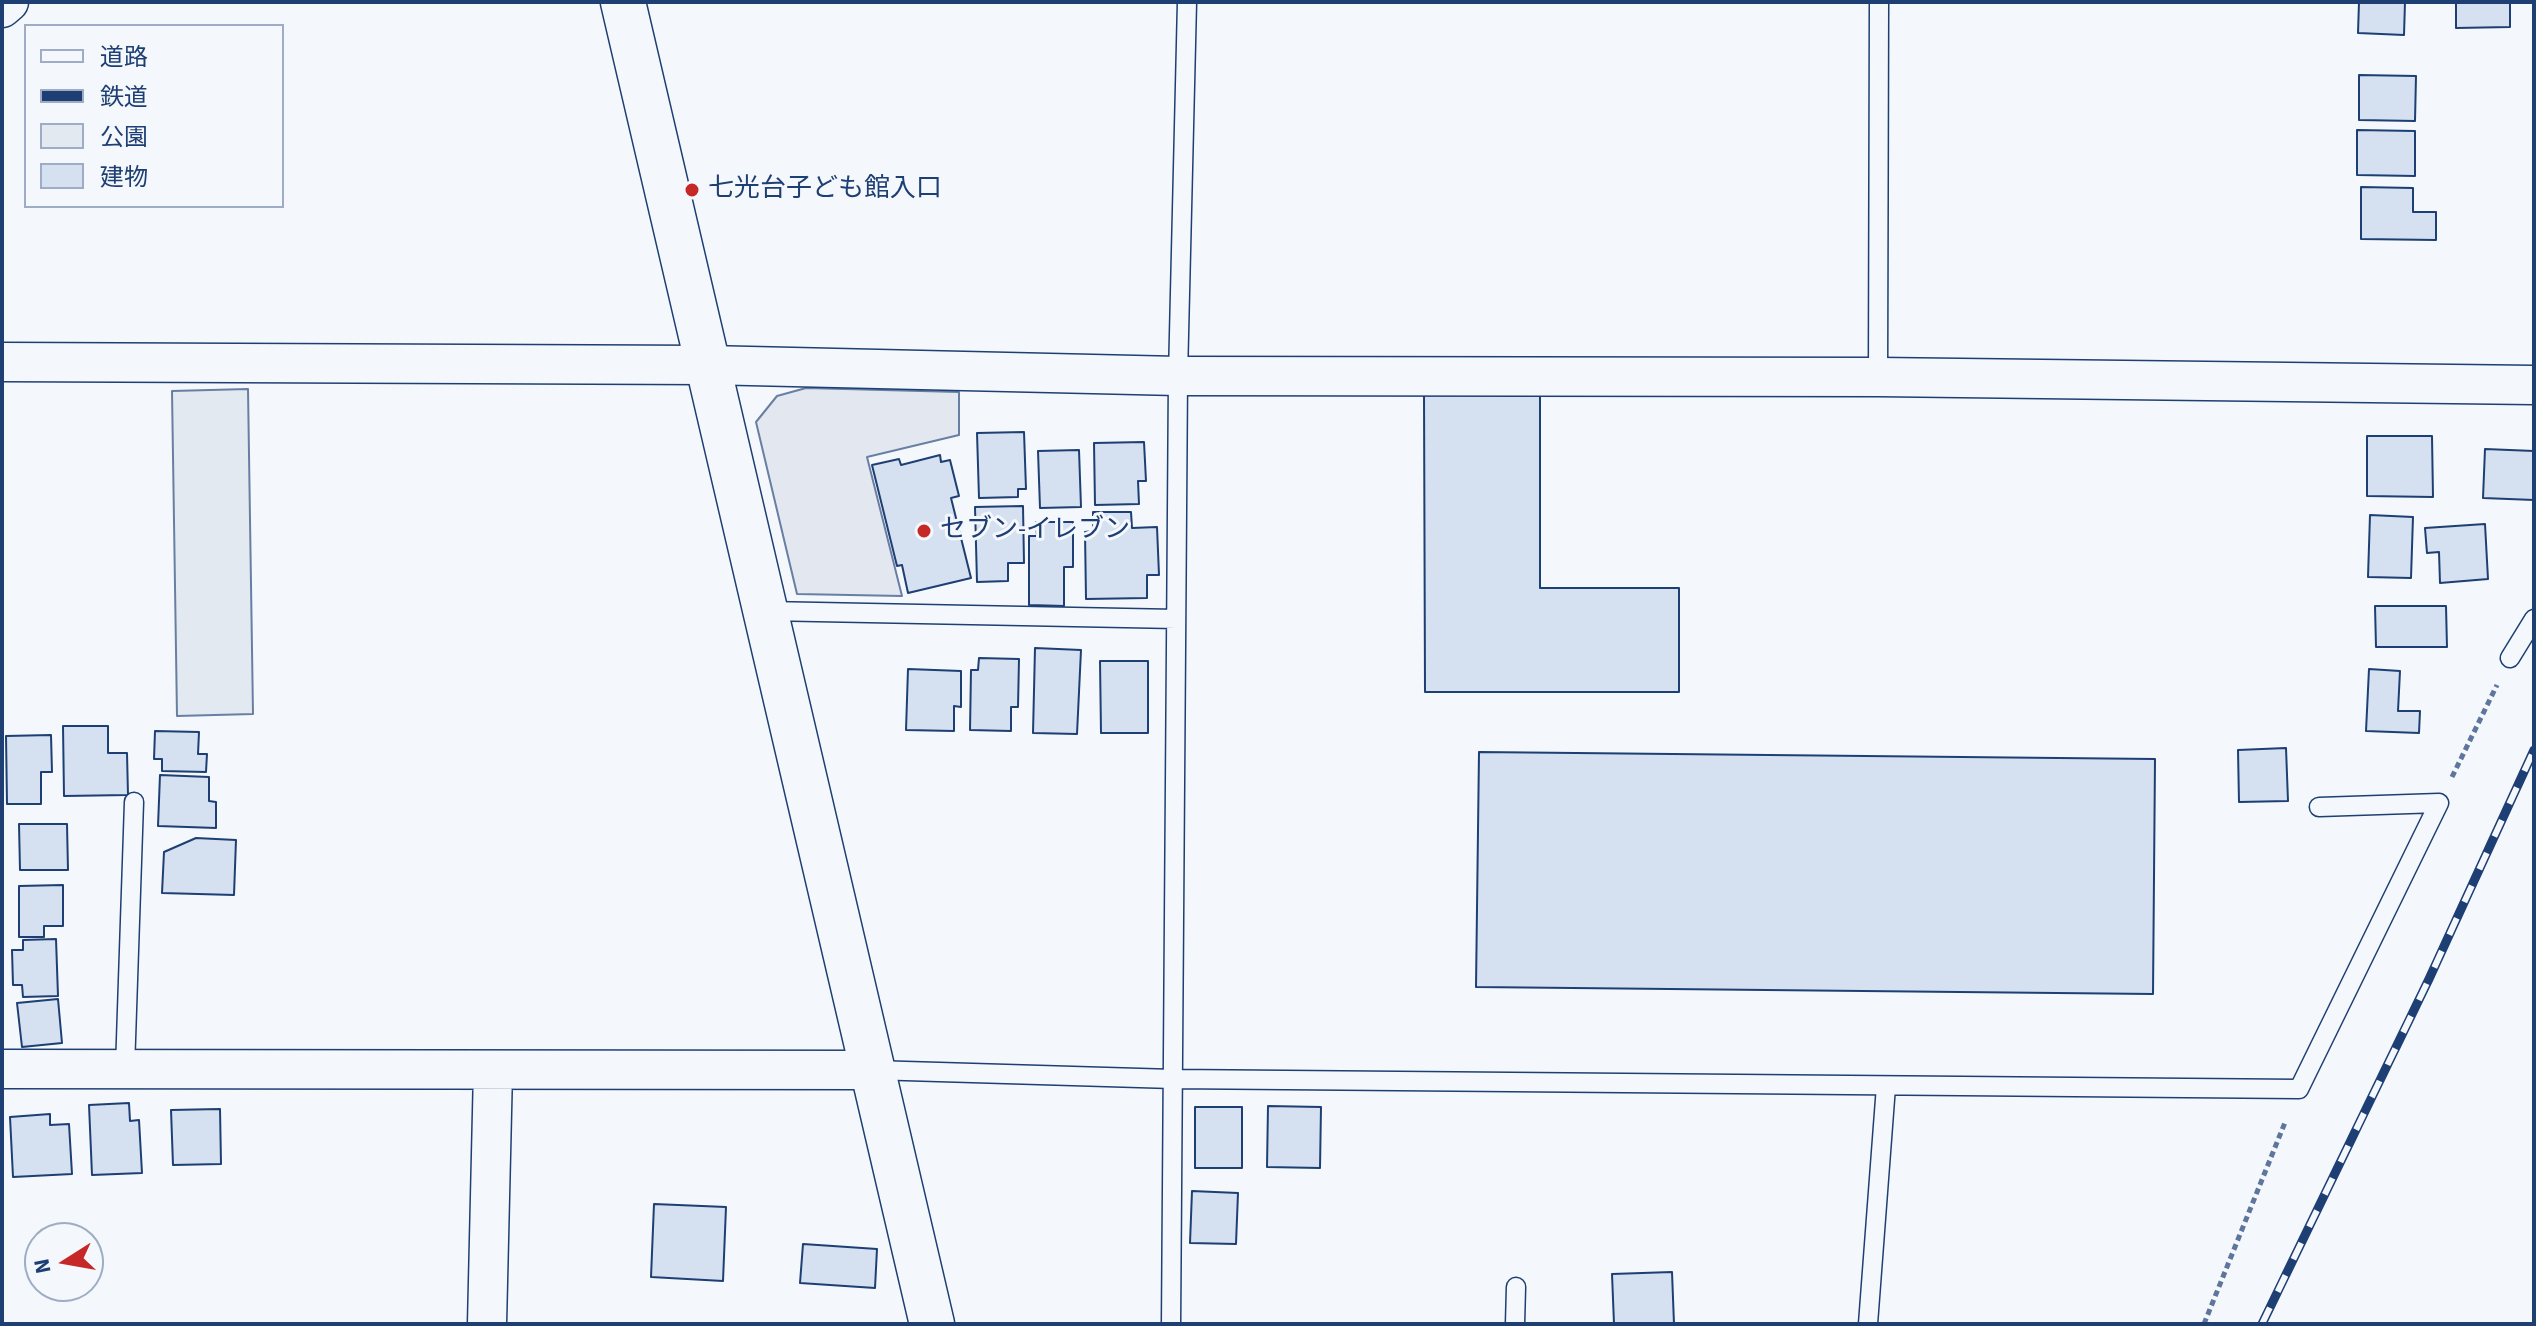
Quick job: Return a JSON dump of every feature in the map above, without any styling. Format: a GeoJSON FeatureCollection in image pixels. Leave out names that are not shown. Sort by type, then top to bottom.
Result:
{"type":"FeatureCollection","features":[{"type":"Feature","properties":{"kind":"street"},"geometry":{"type":"LineString","coordinates":[[2,8],[9,2]]}},
{"type":"Feature","properties":{"kind":"street"},"geometry":{"type":"LineString","coordinates":[[623,2],[932,1324]]}},
{"type":"Feature","properties":{"kind":"street"},"geometry":{"type":"LineString","coordinates":[[2,362],[707,365],[1178,376],[1878,377],[2534,385]]}},
{"type":"Feature","properties":{"kind":"street"},"geometry":{"type":"LineString","coordinates":[[2,1069],[872,1070]]}},
{"type":"Feature","properties":{"kind":"street"},"geometry":{"type":"LineString","coordinates":[[487,1324],[493,1070]]}},
{"type":"Feature","properties":{"kind":"lane"},"geometry":{"type":"LineString","coordinates":[[1171,1324],[1178,376],[1187,2]]}},
{"type":"Feature","properties":{"kind":"lane"},"geometry":{"type":"LineString","coordinates":[[1878,377],[1879,2]]}},
{"type":"Feature","properties":{"kind":"lane"},"geometry":{"type":"LineString","coordinates":[[763,611],[1176,619]]}},
{"type":"Feature","properties":{"kind":"lane"},"geometry":{"type":"LineString","coordinates":[[2510,658],[2534,619]]}},
{"type":"Feature","properties":{"kind":"lane"},"geometry":{"type":"LineString","coordinates":[[125,1069],[134,802]]}},
{"type":"Feature","properties":{"kind":"lane"},"geometry":{"type":"LineString","coordinates":[[872,1070],[1173,1079],[2299,1089],[2439,803],[2319,807]]}},
{"type":"Feature","properties":{"kind":"lane"},"geometry":{"type":"LineString","coordinates":[[1868,1324],[1886,1086]]}},
{"type":"Feature","properties":{"kind":"lane"},"geometry":{"type":"LineString","coordinates":[[1515,1324],[1516,1287]]}},
{"type":"Feature","properties":{"kind":"path"},"geometry":{"type":"LineString","coordinates":[[2439,803],[2510,658]]}},
{"type":"Feature","properties":{"kind":"path"},"geometry":{"type":"LineString","coordinates":[[2204,1324],[2299,1089]]}},
{"type":"Feature","properties":{"kind":"green space"},"geometry":{"type":"Polygon","coordinates":[[[248,389],[253,714],[177,716],[172,391],[248,389]]]}},
{"type":"Feature","properties":{"kind":"shaded area"},"geometry":{"type":"Polygon","coordinates":[[[806,388],[959,392],[959,435],[867,457],[902,596],[797,594],[756,422],[777,396],[806,388]]]}},
{"type":"Feature","properties":{"kind":"building"},"geometry":{"type":"Polygon","coordinates":[[[2359,2],[2405,2],[2404,35],[2358,33],[2359,2]]]}},
{"type":"Feature","properties":{"kind":"building"},"geometry":{"type":"Polygon","coordinates":[[[2456,2],[2510,2],[2510,27],[2456,28],[2456,2]]]}},
{"type":"Feature","properties":{"kind":"building"},"geometry":{"type":"Polygon","coordinates":[[[2359,75],[2416,76],[2415,121],[2359,120],[2359,75]]]}},
{"type":"Feature","properties":{"kind":"building"},"geometry":{"type":"Polygon","coordinates":[[[2357,130],[2415,131],[2415,176],[2357,175],[2357,130]]]}},
{"type":"Feature","properties":{"kind":"building"},"geometry":{"type":"Polygon","coordinates":[[[2361,187],[2413,188],[2413,212],[2436,212],[2436,240],[2361,239],[2361,187]]]}},
{"type":"Feature","properties":{"kind":"building"},"geometry":{"type":"Polygon","coordinates":[[[1424,393],[1540,393],[1540,588],[1679,588],[1679,692],[1425,692],[1424,393]]]}},
{"type":"Feature","properties":{"kind":"building"},"geometry":{"type":"Polygon","coordinates":[[[1024,432],[1026,489],[1018,489],[1018,497],[979,498],[977,433],[1024,432]]]}},
{"type":"Feature","properties":{"kind":"building"},"geometry":{"type":"Polygon","coordinates":[[[2367,436],[2432,436],[2433,497],[2367,496],[2367,436]]]}},
{"type":"Feature","properties":{"kind":"building"},"geometry":{"type":"Polygon","coordinates":[[[1144,442],[1146,481],[1138,481],[1139,504],[1095,505],[1094,443],[1144,442]]]}},
{"type":"Feature","properties":{"kind":"building"},"geometry":{"type":"Polygon","coordinates":[[[2485,449],[2534,451],[2534,500],[2483,498],[2485,449]]]}},
{"type":"Feature","properties":{"kind":"building"},"geometry":{"type":"Polygon","coordinates":[[[1079,450],[1081,507],[1040,508],[1038,451],[1079,450]]]}},
{"type":"Feature","properties":{"kind":"building","name":"セブン-イレブン"},"geometry":{"type":"Polygon","coordinates":[[[940,455],[941,462],[950,460],[959,496],[951,498],[971,578],[908,593],[902,565],[897,566],[872,465],[899,459],[901,465],[940,455]]]}},
{"type":"Feature","properties":{"kind":"building"},"geometry":{"type":"Polygon","coordinates":[[[1023,506],[1024,563],[1008,563],[1008,581],[977,582],[975,507],[1023,506]]]}},
{"type":"Feature","properties":{"kind":"building"},"geometry":{"type":"Polygon","coordinates":[[[1093,512],[1131,512],[1132,528],[1157,527],[1159,575],[1147,575],[1147,598],[1086,599],[1085,532],[1093,531],[1093,512]]]}},
{"type":"Feature","properties":{"kind":"building"},"geometry":{"type":"Polygon","coordinates":[[[2370,515],[2413,517],[2411,578],[2368,577],[2370,515]]]}},
{"type":"Feature","properties":{"kind":"building"},"geometry":{"type":"Polygon","coordinates":[[[1036,522],[1073,522],[1073,567],[1064,567],[1064,606],[1029,605],[1029,536],[1037,536],[1036,522]]]}},
{"type":"Feature","properties":{"kind":"building"},"geometry":{"type":"Polygon","coordinates":[[[2485,524],[2488,579],[2440,583],[2439,552],[2427,553],[2425,528],[2485,524]]]}},
{"type":"Feature","properties":{"kind":"building"},"geometry":{"type":"Polygon","coordinates":[[[2375,606],[2446,606],[2447,647],[2376,647],[2375,606]]]}},
{"type":"Feature","properties":{"kind":"building"},"geometry":{"type":"Polygon","coordinates":[[[1035,648],[1081,650],[1077,734],[1033,733],[1035,648]]]}},
{"type":"Feature","properties":{"kind":"building"},"geometry":{"type":"Polygon","coordinates":[[[979,658],[1019,659],[1018,707],[1011,707],[1011,731],[970,730],[971,670],[978,670],[979,658]]]}},
{"type":"Feature","properties":{"kind":"building"},"geometry":{"type":"Polygon","coordinates":[[[1100,661],[1148,661],[1148,733],[1101,733],[1100,661]]]}},
{"type":"Feature","properties":{"kind":"building"},"geometry":{"type":"Polygon","coordinates":[[[908,669],[961,671],[961,707],[954,706],[954,731],[906,730],[908,669]]]}},
{"type":"Feature","properties":{"kind":"building"},"geometry":{"type":"Polygon","coordinates":[[[2369,669],[2400,671],[2398,711],[2420,711],[2419,733],[2366,731],[2369,669]]]}},
{"type":"Feature","properties":{"kind":"building"},"geometry":{"type":"Polygon","coordinates":[[[63,726],[108,726],[108,753],[127,753],[128,795],[64,796],[63,726]]]}},
{"type":"Feature","properties":{"kind":"building"},"geometry":{"type":"Polygon","coordinates":[[[155,731],[199,732],[198,754],[207,754],[206,772],[162,771],[162,759],[154,759],[155,731]]]}},
{"type":"Feature","properties":{"kind":"building"},"geometry":{"type":"Polygon","coordinates":[[[51,735],[52,772],[41,772],[41,804],[7,804],[6,736],[51,735]]]}},
{"type":"Feature","properties":{"kind":"building"},"geometry":{"type":"Polygon","coordinates":[[[2286,748],[2288,801],[2239,802],[2238,750],[2286,748]]]}},
{"type":"Feature","properties":{"kind":"building"},"geometry":{"type":"Polygon","coordinates":[[[1479,752],[2155,759],[2153,994],[1476,987],[1479,752]]]}},
{"type":"Feature","properties":{"kind":"building"},"geometry":{"type":"Polygon","coordinates":[[[160,775],[209,777],[209,801],[216,802],[216,828],[158,826],[160,775]]]}},
{"type":"Feature","properties":{"kind":"building"},"geometry":{"type":"Polygon","coordinates":[[[19,824],[67,824],[68,870],[20,870],[19,824]]]}},
{"type":"Feature","properties":{"kind":"building"},"geometry":{"type":"Polygon","coordinates":[[[196,838],[236,840],[234,895],[162,893],[164,852],[196,838]]]}},
{"type":"Feature","properties":{"kind":"building"},"geometry":{"type":"Polygon","coordinates":[[[63,885],[63,926],[44,926],[44,937],[19,937],[19,886],[63,885]]]}},
{"type":"Feature","properties":{"kind":"building"},"geometry":{"type":"Polygon","coordinates":[[[56,939],[58,996],[23,997],[22,985],[13,985],[12,950],[23,950],[23,940],[56,939]]]}},
{"type":"Feature","properties":{"kind":"building"},"geometry":{"type":"Polygon","coordinates":[[[58,999],[62,1043],[22,1047],[17,1003],[58,999]]]}},
{"type":"Feature","properties":{"kind":"building"},"geometry":{"type":"Polygon","coordinates":[[[129,1103],[130,1121],[139,1120],[142,1173],[92,1175],[89,1105],[129,1103]]]}},
{"type":"Feature","properties":{"kind":"building"},"geometry":{"type":"Polygon","coordinates":[[[1268,1106],[1321,1107],[1320,1168],[1267,1167],[1268,1106]]]}},
{"type":"Feature","properties":{"kind":"building"},"geometry":{"type":"Polygon","coordinates":[[[1195,1107],[1242,1107],[1242,1168],[1195,1168],[1195,1107]]]}},
{"type":"Feature","properties":{"kind":"building"},"geometry":{"type":"Polygon","coordinates":[[[220,1109],[221,1164],[173,1165],[171,1110],[220,1109]]]}},
{"type":"Feature","properties":{"kind":"building"},"geometry":{"type":"Polygon","coordinates":[[[50,1114],[50,1125],[69,1124],[72,1174],[13,1177],[10,1117],[50,1114]]]}},
{"type":"Feature","properties":{"kind":"building"},"geometry":{"type":"Polygon","coordinates":[[[1192,1191],[1238,1193],[1236,1244],[1190,1243],[1192,1191]]]}},
{"type":"Feature","properties":{"kind":"building"},"geometry":{"type":"Polygon","coordinates":[[[654,1204],[726,1207],[723,1281],[651,1277],[654,1204]]]}},
{"type":"Feature","properties":{"kind":"building"},"geometry":{"type":"Polygon","coordinates":[[[803,1244],[877,1249],[875,1288],[800,1283],[803,1244]]]}},
{"type":"Feature","properties":{"kind":"building"},"geometry":{"type":"Polygon","coordinates":[[[1672,1272],[1674,1324],[1614,1324],[1612,1274],[1672,1272]]]}},
{"type":"Feature","properties":{"kind":"railway"},"geometry":{"type":"LineString","coordinates":[[2262,1324],[2429,979],[2534,750]]}},
{"type":"Feature","properties":{"kind":"place","name":"七光台子ども館入口"},"geometry":{"type":"Point","coordinates":[692,190]}},
{"type":"Feature","properties":{"kind":"place","name":"セブン-イレブン"},"geometry":{"type":"Point","coordinates":[924,531]}}]}
